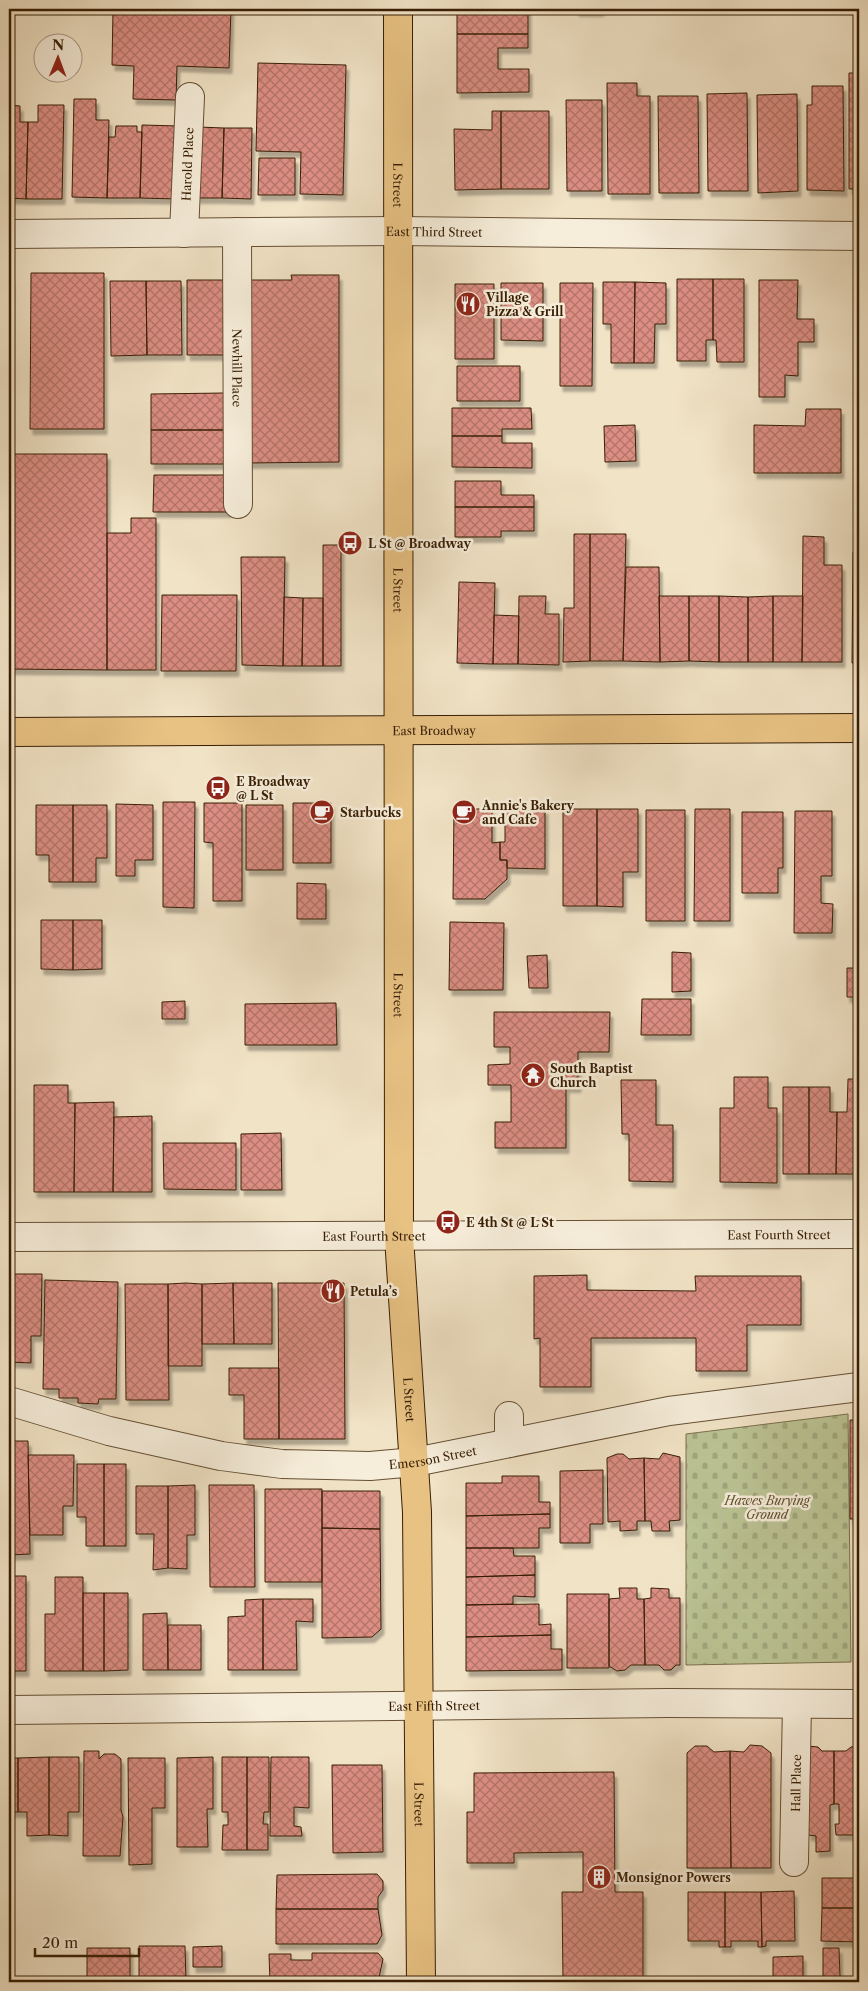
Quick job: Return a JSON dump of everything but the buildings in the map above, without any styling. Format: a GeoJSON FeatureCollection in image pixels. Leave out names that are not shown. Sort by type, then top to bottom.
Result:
{"type":"FeatureCollection","features":[{"type":"Feature","properties":{"kind":"main road","name":"L Street"},"geometry":{"type":"LineString","coordinates":[[398,9],[399,1237],[415,1462],[421,1982]]}},
{"type":"Feature","properties":{"kind":"main road","name":"East Broadway"},"geometry":{"type":"LineString","coordinates":[[9,732],[398,728],[859,728]]}},
{"type":"Feature","properties":{"kind":"street","name":"Harold Place"},"geometry":{"type":"LineString","coordinates":[[184,233],[190,96]]}},
{"type":"Feature","properties":{"kind":"street","name":"East Third Street"},"geometry":{"type":"LineString","coordinates":[[9,234],[398,231],[859,236]]}},
{"type":"Feature","properties":{"kind":"street","name":"Newhill Place"},"geometry":{"type":"LineString","coordinates":[[237,232],[238,504]]}},
{"type":"Feature","properties":{"kind":"street","name":"East Fourth Street"},"geometry":{"type":"LineString","coordinates":[[9,1237],[859,1234]]}},
{"type":"Feature","properties":{"kind":"street","name":"Emerson Street"},"geometry":{"type":"LineString","coordinates":[[9,1401],[109,1431],[221,1456],[282,1464],[393,1466],[669,1411],[859,1388]]}},
{"type":"Feature","properties":{"kind":"street"},"geometry":{"type":"LineString","coordinates":[[509,1416],[509,1443]]}},
{"type":"Feature","properties":{"kind":"street","name":"East Fifth Street"},"geometry":{"type":"LineString","coordinates":[[9,1710],[668,1703],[859,1704]]}},
{"type":"Feature","properties":{"kind":"street","name":"Hall Place"},"geometry":{"type":"LineString","coordinates":[[794,1862],[797,1704]]}},
{"type":"Feature","properties":{"kind":"green space","name":"Hawes Burying Ground"},"geometry":{"type":"Polygon","coordinates":[[[848,1414],[851,1662],[686,1665],[686,1434],[848,1414]]]}},
{"type":"Feature","properties":{"kind":"place","name":"Village Pizza & Grill"},"geometry":{"type":"Point","coordinates":[468,304]}},
{"type":"Feature","properties":{"kind":"place","name":"L St @ Broadway"},"geometry":{"type":"Point","coordinates":[350,543]}},
{"type":"Feature","properties":{"kind":"place","name":"E Broadway @ L St"},"geometry":{"type":"Point","coordinates":[218,788]}},
{"type":"Feature","properties":{"kind":"place","name":"Starbucks"},"geometry":{"type":"Point","coordinates":[322,812]}},
{"type":"Feature","properties":{"kind":"place","name":"Annie's Bakery and Cafe"},"geometry":{"type":"Point","coordinates":[464,812]}},
{"type":"Feature","properties":{"kind":"place","name":"South Baptist Church"},"geometry":{"type":"Point","coordinates":[533,1075]}},
{"type":"Feature","properties":{"kind":"place","name":"E 4th St @ L St"},"geometry":{"type":"Point","coordinates":[448,1222]}},
{"type":"Feature","properties":{"kind":"place","name":"Petula’s"},"geometry":{"type":"Point","coordinates":[333,1291]}},
{"type":"Feature","properties":{"kind":"place","name":"Monsignor Powers"},"geometry":{"type":"Point","coordinates":[599,1877]}}]}
